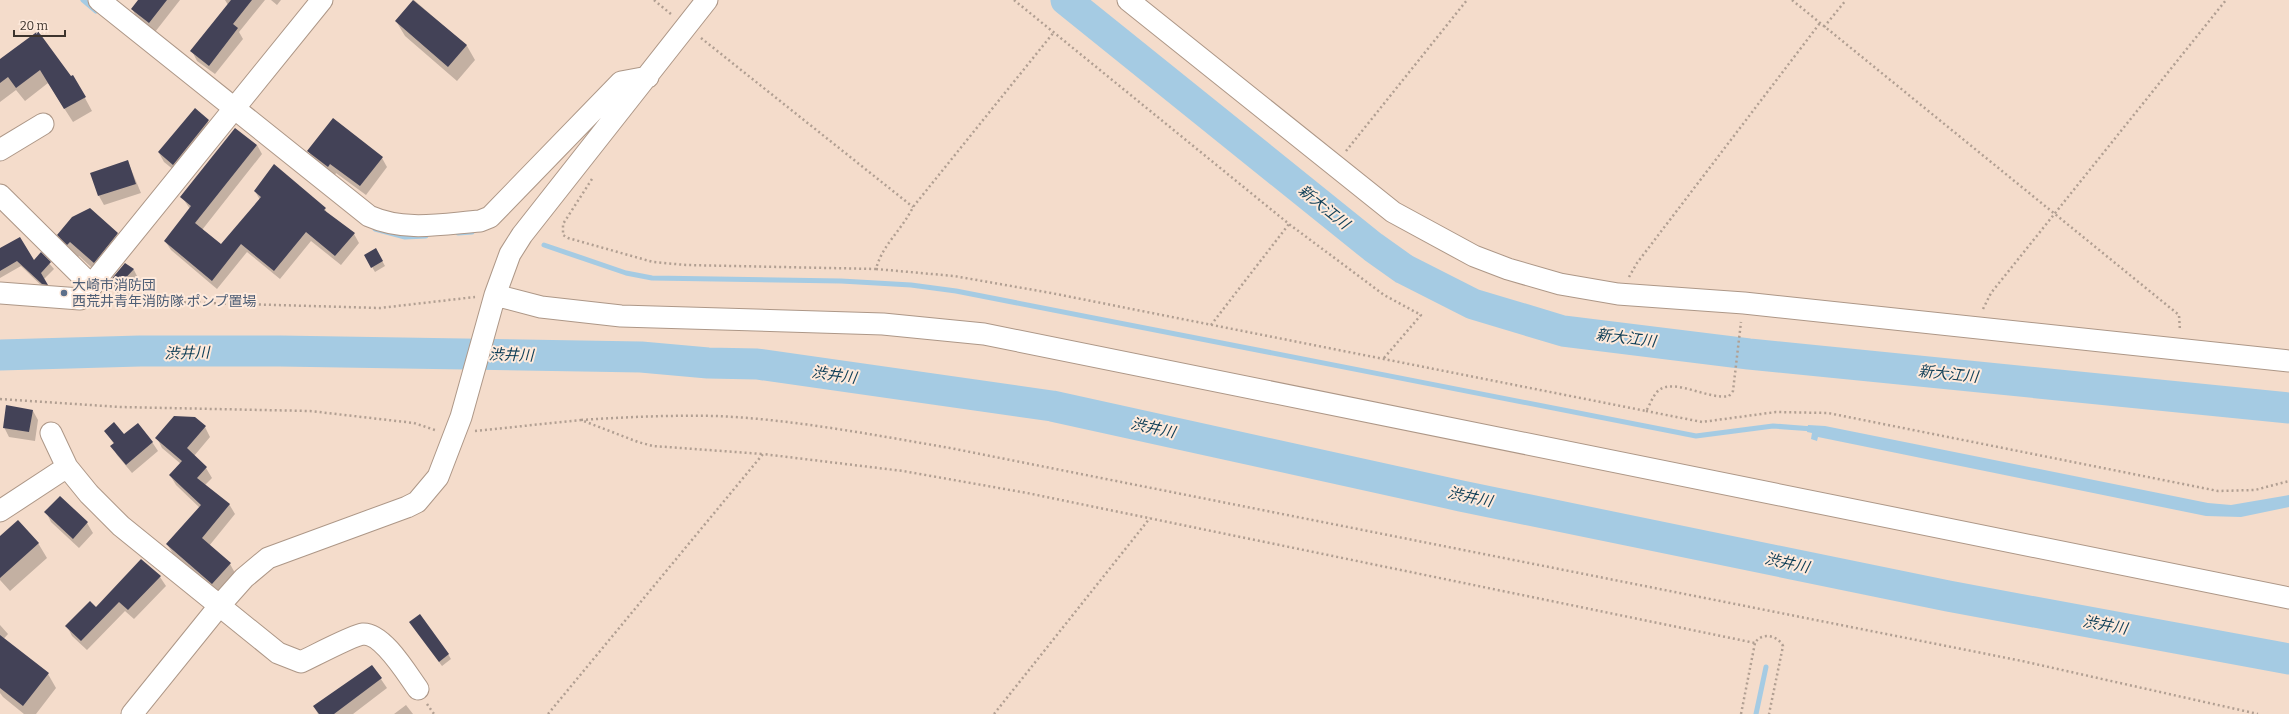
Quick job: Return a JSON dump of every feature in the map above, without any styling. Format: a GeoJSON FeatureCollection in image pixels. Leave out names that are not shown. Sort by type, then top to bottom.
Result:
{"type":"FeatureCollection","features":[{"type":"Feature","properties":{"kind":"street"},"geometry":{"type":"LineString","coordinates":[[99,0],[231,112],[369,216],[386,223],[415,226],[480,221],[490,217],[621,82],[648,77]]}},
{"type":"Feature","properties":{"kind":"street"},"geometry":{"type":"LineString","coordinates":[[86,293],[322,0]]}},
{"type":"Feature","properties":{"kind":"street"},"geometry":{"type":"LineString","coordinates":[[132,714],[220,605],[244,578],[268,558],[417,502],[438,477],[458,426],[495,295],[510,254],[522,235],[648,77],[707,0]]}},
{"type":"Feature","properties":{"kind":"street"},"geometry":{"type":"LineString","coordinates":[[1128,0],[1333,166],[1393,212],[1474,256],[1560,284],[1618,294],[1744,303],[2289,362]]}},
{"type":"Feature","properties":{"kind":"street"},"geometry":{"type":"LineString","coordinates":[[0,150],[43,124]]}},
{"type":"Feature","properties":{"kind":"street"},"geometry":{"type":"LineString","coordinates":[[0,195],[86,293]]}},
{"type":"Feature","properties":{"kind":"street"},"geometry":{"type":"LineString","coordinates":[[0,293],[86,293]]}},
{"type":"Feature","properties":{"kind":"street"},"geometry":{"type":"LineString","coordinates":[[495,295],[541,307],[621,316],[882,324],[984,334],[2289,598]]}},
{"type":"Feature","properties":{"kind":"street"},"geometry":{"type":"LineString","coordinates":[[51,432],[67,467],[89,494],[121,526],[278,653],[301,662],[362,634],[373,636],[398,661],[418,689]]}},
{"type":"Feature","properties":{"kind":"street"},"geometry":{"type":"LineString","coordinates":[[0,511],[67,467]]}},
{"type":"Feature","properties":{"kind":"path"},"geometry":{"type":"LineString","coordinates":[[654,0],[913,207]]}},
{"type":"Feature","properties":{"kind":"path"},"geometry":{"type":"LineString","coordinates":[[1014,0],[1289,224],[1384,295],[1421,315],[1384,358]]}},
{"type":"Feature","properties":{"kind":"path"},"geometry":{"type":"LineString","coordinates":[[1333,166],[1467,0]]}},
{"type":"Feature","properties":{"kind":"path"},"geometry":{"type":"LineString","coordinates":[[1792,0],[2179,315],[2180,350]]}},
{"type":"Feature","properties":{"kind":"path"},"geometry":{"type":"LineString","coordinates":[[1824,27],[1846,0]]}},
{"type":"Feature","properties":{"kind":"path"},"geometry":{"type":"LineString","coordinates":[[1977,329],[1984,306],[1991,293],[2226,0]]}},
{"type":"Feature","properties":{"kind":"path"},"geometry":{"type":"LineString","coordinates":[[1618,294],[1637,263],[1820,24]]}},
{"type":"Feature","properties":{"kind":"path"},"geometry":{"type":"LineString","coordinates":[[876,269],[880,255],[908,218],[913,207],[1054,32]]}},
{"type":"Feature","properties":{"kind":"path"},"geometry":{"type":"LineString","coordinates":[[593,178],[563,224],[563,235],[568,238],[653,262],[686,265],[876,269],[954,276],[1384,358],[1702,422],[1776,412],[1828,413],[2218,491],[2255,490],[2289,481]]}},
{"type":"Feature","properties":{"kind":"path"},"geometry":{"type":"LineString","coordinates":[[1211,325],[1289,224]]}},
{"type":"Feature","properties":{"kind":"path"},"geometry":{"type":"LineString","coordinates":[[86,293],[380,308],[495,295]]}},
{"type":"Feature","properties":{"kind":"path"},"geometry":{"type":"LineString","coordinates":[[1646,411],[1660,390],[1671,385],[1720,398],[1729,396],[1733,391],[1742,319]]}},
{"type":"Feature","properties":{"kind":"path"},"geometry":{"type":"LineString","coordinates":[[0,399],[120,407],[310,411],[414,423],[458,426],[480,430],[637,416],[716,416],[819,426],[950,448],[2022,661],[2258,714]]}},
{"type":"Feature","properties":{"kind":"path"},"geometry":{"type":"LineString","coordinates":[[581,420],[638,442],[653,446],[762,454],[903,471],[1027,493],[1755,643]]}},
{"type":"Feature","properties":{"kind":"path"},"geometry":{"type":"LineString","coordinates":[[548,714],[762,454]]}},
{"type":"Feature","properties":{"kind":"path"},"geometry":{"type":"LineString","coordinates":[[994,714],[1150,518]]}},
{"type":"Feature","properties":{"kind":"path"},"geometry":{"type":"LineString","coordinates":[[1741,714],[1755,643],[1758,638],[1763,636],[1776,639],[1783,646],[1769,714]]}},
{"type":"Feature","properties":{"kind":"water"},"geometry":{"type":"Polygon","coordinates":[[[1808,425],[1825,426],[2208,503],[2231,505],[2289,495],[2289,507],[2241,517],[2206,516],[1818,437],[1817,441],[1811,439],[1812,433],[1807,432],[1808,425]]]}},
{"type":"Feature","properties":{"kind":"building"},"geometry":{"type":"Polygon","coordinates":[[[138,0],[167,0],[149,23],[131,9],[138,0]]]}},
{"type":"Feature","properties":{"kind":"building"},"geometry":{"type":"Polygon","coordinates":[[[231,0],[252,0],[233,24],[238,28],[209,66],[190,51],[231,0]]]}},
{"type":"Feature","properties":{"kind":"building"},"geometry":{"type":"Polygon","coordinates":[[[413,0],[467,45],[448,67],[395,21],[413,0]]]}},
{"type":"Feature","properties":{"kind":"building"},"geometry":{"type":"Polygon","coordinates":[[[38,31],[71,76],[73,75],[86,97],[64,109],[40,70],[16,88],[8,77],[0,83],[0,59],[38,31]]]}},
{"type":"Feature","properties":{"kind":"building"},"geometry":{"type":"Polygon","coordinates":[[[195,108],[209,120],[173,165],[158,152],[195,108]]]}},
{"type":"Feature","properties":{"kind":"building"},"geometry":{"type":"Polygon","coordinates":[[[333,118],[383,157],[360,186],[330,164],[328,167],[307,151],[333,118]]]}},
{"type":"Feature","properties":{"kind":"building"},"geometry":{"type":"Polygon","coordinates":[[[235,128],[257,145],[195,223],[221,244],[261,197],[254,191],[274,164],[326,208],[324,210],[355,233],[335,256],[306,232],[274,271],[241,244],[212,281],[164,241],[191,206],[180,197],[235,128]]]}},
{"type":"Feature","properties":{"kind":"building"},"geometry":{"type":"Polygon","coordinates":[[[128,160],[136,184],[98,196],[90,173],[128,160]]]}},
{"type":"Feature","properties":{"kind":"building"},"geometry":{"type":"Polygon","coordinates":[[[90,208],[118,233],[94,263],[70,242],[67,245],[57,235],[72,217],[90,208]]]}},
{"type":"Feature","properties":{"kind":"building"},"geometry":{"type":"Polygon","coordinates":[[[20,237],[34,260],[41,252],[51,262],[41,273],[48,285],[42,284],[17,261],[0,271],[0,248],[20,237]]]}},
{"type":"Feature","properties":{"kind":"building"},"geometry":{"type":"Polygon","coordinates":[[[376,248],[383,261],[371,268],[364,255],[376,248]]]}},
{"type":"Feature","properties":{"kind":"building"},"geometry":{"type":"Polygon","coordinates":[[[125,263],[134,269],[117,287],[109,282],[125,263]]]}},
{"type":"Feature","properties":{"kind":"building"},"geometry":{"type":"Polygon","coordinates":[[[6,405],[33,410],[29,432],[3,428],[6,405]]]}},
{"type":"Feature","properties":{"kind":"building"},"geometry":{"type":"Polygon","coordinates":[[[174,416],[195,417],[206,426],[187,448],[207,467],[197,478],[230,504],[202,538],[231,563],[212,584],[166,544],[201,505],[169,475],[182,461],[155,438],[174,416]]]}},
{"type":"Feature","properties":{"kind":"building"},"geometry":{"type":"Polygon","coordinates":[[[114,422],[124,434],[138,423],[153,442],[126,465],[110,446],[114,443],[104,431],[114,422]]]}},
{"type":"Feature","properties":{"kind":"building"},"geometry":{"type":"Polygon","coordinates":[[[60,496],[88,522],[73,539],[44,512],[60,496]]]}},
{"type":"Feature","properties":{"kind":"building"},"geometry":{"type":"Polygon","coordinates":[[[18,520],[39,543],[0,578],[0,536],[18,520]]]}},
{"type":"Feature","properties":{"kind":"building"},"geometry":{"type":"Polygon","coordinates":[[[141,559],[161,576],[128,610],[119,602],[81,641],[65,626],[90,601],[96,607],[141,559]]]}},
{"type":"Feature","properties":{"kind":"building"},"geometry":{"type":"Polygon","coordinates":[[[420,614],[449,654],[439,662],[409,622],[420,614]]]}},
{"type":"Feature","properties":{"kind":"building"},"geometry":{"type":"Polygon","coordinates":[[[0,635],[49,673],[23,706],[0,688],[0,635]]]}},
{"type":"Feature","properties":{"kind":"building"},"geometry":{"type":"Polygon","coordinates":[[[372,665],[382,678],[334,714],[319,714],[313,706],[372,665]]]}},
{"type":"Feature","properties":{"kind":"waterway"},"geometry":{"type":"LineString","coordinates":[[83,0],[96,11]]}},
{"type":"Feature","properties":{"kind":"waterway","name":"新大江川"},"geometry":{"type":"LineString","coordinates":[[1066,0],[1373,247],[1404,269],[1473,304],[1563,331],[1749,354],[2289,408]]}},
{"type":"Feature","properties":{"kind":"waterway"},"geometry":{"type":"LineString","coordinates":[[375,229],[405,237],[426,236]]}},
{"type":"Feature","properties":{"kind":"waterway"},"geometry":{"type":"LineString","coordinates":[[458,233],[472,232]]}},
{"type":"Feature","properties":{"kind":"waterway"},"geometry":{"type":"LineString","coordinates":[[544,245],[626,273],[652,278],[841,281],[911,285],[956,291],[1696,436],[1773,426],[1813,429]]}},
{"type":"Feature","properties":{"kind":"waterway","name":"渋井川"},"geometry":{"type":"LineString","coordinates":[[0,355],[140,351],[280,351],[641,357],[708,363],[757,364],[1052,406],[1461,496],[1948,596],[2289,659]]}},
{"type":"Feature","properties":{"kind":"waterway"},"geometry":{"type":"LineString","coordinates":[[1756,714],[1766,667]]}},
{"type":"Feature","properties":{"kind":"place","name":"大崎市消防団 西荒井青年消防隊 ポンプ置場"},"geometry":{"type":"Point","coordinates":[64,293]}}]}
